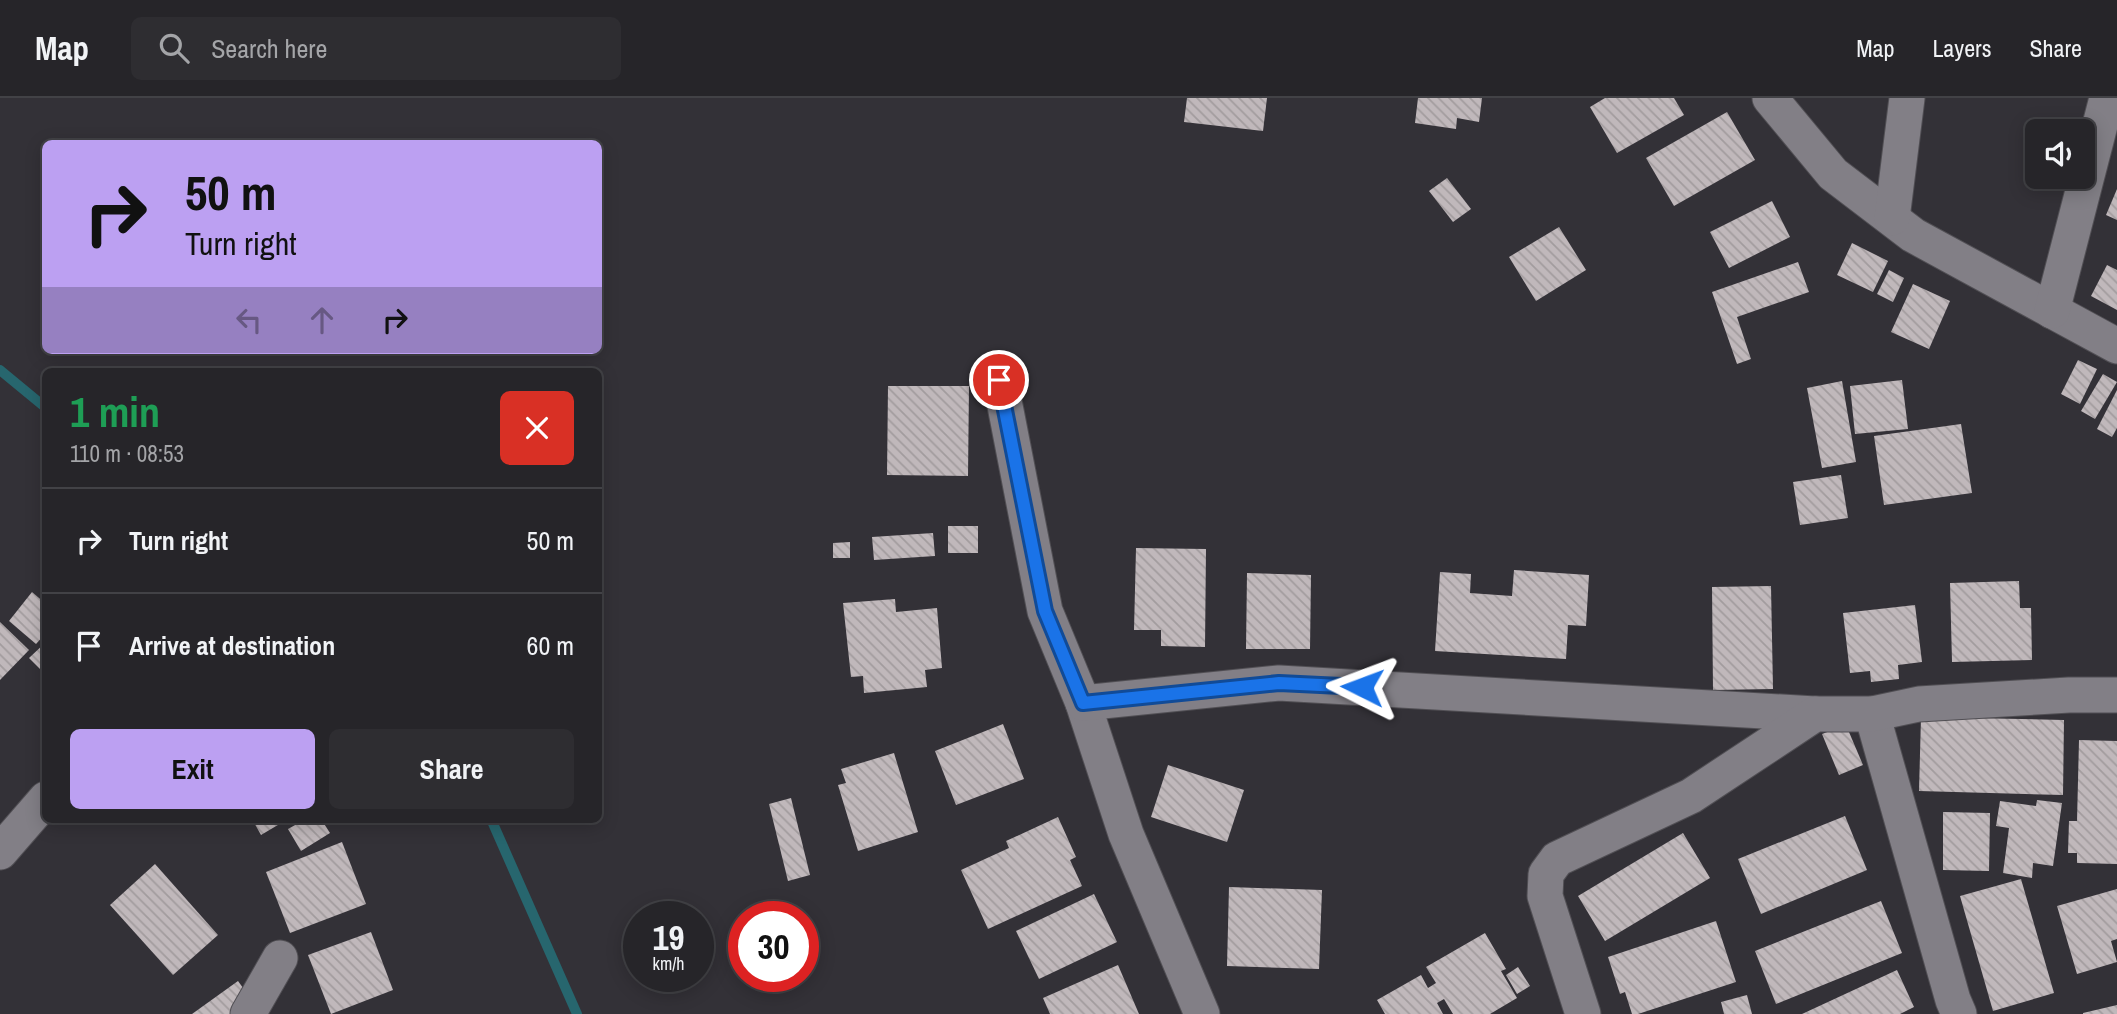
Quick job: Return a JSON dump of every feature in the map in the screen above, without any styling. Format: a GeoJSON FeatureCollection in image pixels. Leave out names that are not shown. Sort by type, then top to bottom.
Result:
{"type":"FeatureCollection","features":[{"type":"Feature","properties":{"kind":"street"},"geometry":{"type":"LineString","coordinates":[[1770,98],[1833,174],[1913,235],[2117,346]]}},
{"type":"Feature","properties":{"kind":"street"},"geometry":{"type":"LineString","coordinates":[[1892,218],[1907,98]]}},
{"type":"Feature","properties":{"kind":"street"},"geometry":{"type":"LineString","coordinates":[[2052,311],[2107,98]]}},
{"type":"Feature","properties":{"kind":"street"},"geometry":{"type":"LineString","coordinates":[[999,380],[1045,611],[1083,703],[1126,834],[1202,1014]]}},
{"type":"Feature","properties":{"kind":"street"},"geometry":{"type":"LineString","coordinates":[[1083,703],[1279,683],[1815,714],[1872,714],[1919,704],[2069,695],[2117,695]]}},
{"type":"Feature","properties":{"kind":"street"},"geometry":{"type":"LineString","coordinates":[[1583,1014],[1545,896],[1546,874],[1557,859],[1691,796],[1815,714]]}},
{"type":"Feature","properties":{"kind":"street"},"geometry":{"type":"LineString","coordinates":[[1872,714],[1959,1014]]}},
{"type":"Feature","properties":{"kind":"street"},"geometry":{"type":"LineString","coordinates":[[0,852],[42,804]]}},
{"type":"Feature","properties":{"kind":"street"},"geometry":{"type":"LineString","coordinates":[[248,1014],[280,958]]}},
{"type":"Feature","properties":{"kind":"building"},"geometry":{"type":"Polygon","coordinates":[[[1187,98],[1267,98],[1263,131],[1184,122],[1187,98]]]}},
{"type":"Feature","properties":{"kind":"building"},"geometry":{"type":"Polygon","coordinates":[[[1418,98],[1482,98],[1479,122],[1457,118],[1456,129],[1415,123],[1418,98]]]}},
{"type":"Feature","properties":{"kind":"building"},"geometry":{"type":"Polygon","coordinates":[[[1605,98],[1674,98],[1684,115],[1617,153],[1590,107],[1605,98]]]}},
{"type":"Feature","properties":{"kind":"building"},"geometry":{"type":"Polygon","coordinates":[[[1727,112],[1755,160],[1674,206],[1646,158],[1727,112]]]}},
{"type":"Feature","properties":{"kind":"building"},"geometry":{"type":"Polygon","coordinates":[[[1447,178],[1471,209],[1453,222],[1429,191],[1447,178]]]}},
{"type":"Feature","properties":{"kind":"building"},"geometry":{"type":"Polygon","coordinates":[[[2117,189],[2117,220],[2106,215],[2117,189]]]}},
{"type":"Feature","properties":{"kind":"building"},"geometry":{"type":"Polygon","coordinates":[[[1772,201],[1790,237],[1729,268],[1710,232],[1772,201]]]}},
{"type":"Feature","properties":{"kind":"building"},"geometry":{"type":"Polygon","coordinates":[[[1559,227],[1586,270],[1536,301],[1509,257],[1559,227]]]}},
{"type":"Feature","properties":{"kind":"building"},"geometry":{"type":"Polygon","coordinates":[[[1852,243],[1888,261],[1873,292],[1837,275],[1852,243]]]}},
{"type":"Feature","properties":{"kind":"building"},"geometry":{"type":"Polygon","coordinates":[[[1798,262],[1809,292],[1737,317],[1751,359],[1737,364],[1712,292],[1798,262]]]}},
{"type":"Feature","properties":{"kind":"building"},"geometry":{"type":"Polygon","coordinates":[[[2107,265],[2117,270],[2117,310],[2091,296],[2107,265]]]}},
{"type":"Feature","properties":{"kind":"building"},"geometry":{"type":"Polygon","coordinates":[[[1889,270],[1904,278],[1893,302],[1877,294],[1889,270]]]}},
{"type":"Feature","properties":{"kind":"building"},"geometry":{"type":"Polygon","coordinates":[[[1913,284],[1950,301],[1929,349],[1891,332],[1913,284]]]}},
{"type":"Feature","properties":{"kind":"building"},"geometry":{"type":"Polygon","coordinates":[[[2078,360],[2097,369],[2080,404],[2061,394],[2078,360]]]}},
{"type":"Feature","properties":{"kind":"building"},"geometry":{"type":"Polygon","coordinates":[[[2103,374],[2117,382],[2095,419],[2081,411],[2103,374]]]}},
{"type":"Feature","properties":{"kind":"building"},"geometry":{"type":"Polygon","coordinates":[[[1902,380],[1908,429],[1855,434],[1850,386],[1902,380]]]}},
{"type":"Feature","properties":{"kind":"building"},"geometry":{"type":"Polygon","coordinates":[[[1842,381],[1856,462],[1822,468],[1807,388],[1842,381]]]}},
{"type":"Feature","properties":{"kind":"building"},"geometry":{"type":"Polygon","coordinates":[[[888,386],[969,386],[968,476],[887,475],[888,386]]]}},
{"type":"Feature","properties":{"kind":"building"},"geometry":{"type":"Polygon","coordinates":[[[2117,390],[2117,428],[2112,437],[2097,429],[2117,390]]]}},
{"type":"Feature","properties":{"kind":"building"},"geometry":{"type":"Polygon","coordinates":[[[1961,424],[1972,493],[1884,505],[1874,436],[1961,424]]]}},
{"type":"Feature","properties":{"kind":"building"},"geometry":{"type":"Polygon","coordinates":[[[1841,475],[1848,518],[1800,525],[1793,482],[1841,475]]]}},
{"type":"Feature","properties":{"kind":"building"},"geometry":{"type":"Polygon","coordinates":[[[948,526],[978,526],[978,553],[948,553],[948,526]]]}},
{"type":"Feature","properties":{"kind":"building"},"geometry":{"type":"Polygon","coordinates":[[[933,533],[935,556],[874,560],[872,537],[933,533]]]}},
{"type":"Feature","properties":{"kind":"building"},"geometry":{"type":"Polygon","coordinates":[[[850,542],[850,558],[833,558],[833,543],[850,542]]]}},
{"type":"Feature","properties":{"kind":"building"},"geometry":{"type":"Polygon","coordinates":[[[1136,548],[1206,549],[1205,647],[1161,646],[1161,630],[1134,630],[1136,548]]]}},
{"type":"Feature","properties":{"kind":"building"},"geometry":{"type":"Polygon","coordinates":[[[1514,570],[1589,575],[1586,626],[1568,625],[1566,659],[1435,651],[1440,572],[1471,574],[1470,593],[1512,596],[1514,570]]]}},
{"type":"Feature","properties":{"kind":"building"},"geometry":{"type":"Polygon","coordinates":[[[1247,573],[1311,575],[1310,649],[1246,649],[1247,573]]]}},
{"type":"Feature","properties":{"kind":"building"},"geometry":{"type":"Polygon","coordinates":[[[2019,581],[2020,608],[2031,608],[2032,660],[1952,662],[1950,583],[2019,581]]]}},
{"type":"Feature","properties":{"kind":"building"},"geometry":{"type":"Polygon","coordinates":[[[1771,586],[1773,689],[1713,690],[1712,587],[1771,586]]]}},
{"type":"Feature","properties":{"kind":"building"},"geometry":{"type":"Polygon","coordinates":[[[32,592],[42,601],[42,637],[36,644],[9,621],[32,592]]]}},
{"type":"Feature","properties":{"kind":"building"},"geometry":{"type":"Polygon","coordinates":[[[895,599],[896,612],[937,608],[942,668],[925,670],[927,687],[864,693],[863,676],[851,677],[843,603],[895,599]]]}},
{"type":"Feature","properties":{"kind":"building"},"geometry":{"type":"Polygon","coordinates":[[[1915,605],[1922,662],[1898,665],[1899,679],[1871,682],[1870,671],[1850,673],[1843,613],[1915,605]]]}},
{"type":"Feature","properties":{"kind":"building"},"geometry":{"type":"Polygon","coordinates":[[[0,622],[29,650],[0,680],[0,622]]]}},
{"type":"Feature","properties":{"kind":"building"},"geometry":{"type":"Polygon","coordinates":[[[42,646],[42,671],[29,658],[42,646]]]}},
{"type":"Feature","properties":{"kind":"building"},"geometry":{"type":"Polygon","coordinates":[[[1921,717],[2064,720],[2063,795],[1919,791],[1921,717]]]}},
{"type":"Feature","properties":{"kind":"building"},"geometry":{"type":"Polygon","coordinates":[[[1003,724],[1024,779],[956,805],[935,751],[1003,724]]]}},
{"type":"Feature","properties":{"kind":"building"},"geometry":{"type":"Polygon","coordinates":[[[1846,725],[1863,765],[1839,775],[1822,734],[1846,725]]]}},
{"type":"Feature","properties":{"kind":"building"},"geometry":{"type":"Polygon","coordinates":[[[2079,740],[2117,741],[2117,864],[2077,863],[2077,853],[2068,853],[2069,821],[2077,821],[2079,740]]]}},
{"type":"Feature","properties":{"kind":"building"},"geometry":{"type":"Polygon","coordinates":[[[894,753],[918,832],[858,851],[838,785],[846,783],[841,769],[894,753]]]}},
{"type":"Feature","properties":{"kind":"building"},"geometry":{"type":"Polygon","coordinates":[[[1168,765],[1244,790],[1227,842],[1151,817],[1168,765]]]}},
{"type":"Feature","properties":{"kind":"building"},"geometry":{"type":"Polygon","coordinates":[[[791,798],[810,875],[788,881],[769,804],[791,798]]]}},
{"type":"Feature","properties":{"kind":"building"},"geometry":{"type":"Polygon","coordinates":[[[2037,800],[2062,803],[2053,866],[2033,863],[2032,878],[2003,873],[2009,828],[1996,826],[2000,801],[2036,806],[2037,800]]]}},
{"type":"Feature","properties":{"kind":"building"},"geometry":{"type":"Polygon","coordinates":[[[1943,812],[1990,813],[1989,871],[1943,870],[1943,812]]]}},
{"type":"Feature","properties":{"kind":"building"},"geometry":{"type":"Polygon","coordinates":[[[1845,816],[1867,870],[1761,914],[1738,859],[1845,816]]]}},
{"type":"Feature","properties":{"kind":"building"},"geometry":{"type":"Polygon","coordinates":[[[1058,817],[1076,857],[1070,860],[1082,886],[988,929],[961,870],[1009,848],[1006,841],[1058,817]]]}},
{"type":"Feature","properties":{"kind":"building"},"geometry":{"type":"Polygon","coordinates":[[[254,823],[281,823],[261,835],[254,823]]]}},
{"type":"Feature","properties":{"kind":"building"},"geometry":{"type":"Polygon","coordinates":[[[299,823],[324,823],[330,833],[301,851],[288,829],[299,823]]]}},
{"type":"Feature","properties":{"kind":"building"},"geometry":{"type":"Polygon","coordinates":[[[1683,833],[1710,878],[1605,941],[1578,896],[1683,833]]]}},
{"type":"Feature","properties":{"kind":"building"},"geometry":{"type":"Polygon","coordinates":[[[342,842],[366,904],[290,933],[266,872],[342,842]]]}},
{"type":"Feature","properties":{"kind":"building"},"geometry":{"type":"Polygon","coordinates":[[[155,864],[218,935],[173,975],[110,905],[155,864]]]}},
{"type":"Feature","properties":{"kind":"building"},"geometry":{"type":"Polygon","coordinates":[[[2021,879],[2054,993],[1993,1011],[1960,896],[2021,879]]]}},
{"type":"Feature","properties":{"kind":"building"},"geometry":{"type":"Polygon","coordinates":[[[1229,887],[1322,890],[1319,969],[1227,966],[1229,887]]]}},
{"type":"Feature","properties":{"kind":"building"},"geometry":{"type":"Polygon","coordinates":[[[2117,889],[2117,939],[2111,941],[2117,962],[2077,974],[2057,906],[2117,889]]]}},
{"type":"Feature","properties":{"kind":"building"},"geometry":{"type":"Polygon","coordinates":[[[1094,894],[1117,942],[1039,979],[1016,931],[1094,894]]]}},
{"type":"Feature","properties":{"kind":"building"},"geometry":{"type":"Polygon","coordinates":[[[1881,901],[1902,953],[1776,1004],[1755,951],[1881,901]]]}},
{"type":"Feature","properties":{"kind":"building"},"geometry":{"type":"Polygon","coordinates":[[[1716,921],[1736,982],[1632,1014],[1625,992],[1620,994],[1608,957],[1716,921]]]}},
{"type":"Feature","properties":{"kind":"building"},"geometry":{"type":"Polygon","coordinates":[[[371,932],[393,990],[331,1014],[308,955],[371,932]]]}},
{"type":"Feature","properties":{"kind":"building"},"geometry":{"type":"Polygon","coordinates":[[[1485,933],[1506,969],[1501,971],[1517,998],[1490,1014],[1453,1014],[1444,999],[1437,1003],[1443,1014],[1385,1014],[1377,1000],[1421,975],[1428,988],[1436,983],[1426,967],[1485,933]]]}},
{"type":"Feature","properties":{"kind":"building"},"geometry":{"type":"Polygon","coordinates":[[[1118,965],[1139,1014],[1050,1014],[1043,998],[1118,965]]]}},
{"type":"Feature","properties":{"kind":"building"},"geometry":{"type":"Polygon","coordinates":[[[1518,967],[1530,986],[1517,994],[1506,975],[1518,967]]]}},
{"type":"Feature","properties":{"kind":"building"},"geometry":{"type":"Polygon","coordinates":[[[1897,970],[1914,1007],[1900,1014],[1802,1014],[1897,970]]]}},
{"type":"Feature","properties":{"kind":"building"},"geometry":{"type":"Polygon","coordinates":[[[238,981],[251,999],[231,1014],[192,1014],[238,981]]]}},
{"type":"Feature","properties":{"kind":"building"},"geometry":{"type":"Polygon","coordinates":[[[1747,995],[1752,1014],[1724,1014],[1721,1002],[1747,995]]]}},
{"type":"Feature","properties":{"kind":"building"},"geometry":{"type":"Polygon","coordinates":[[[2117,1005],[2117,1014],[2083,1014],[2083,1013],[2117,1005]]]}},
{"type":"Feature","properties":{"kind":"waterway"},"geometry":{"type":"LineString","coordinates":[[0,370],[42,405]]}},
{"type":"Feature","properties":{"kind":"waterway"},"geometry":{"type":"LineString","coordinates":[[493,823],[577,1014]]}},
{"type":"Feature","properties":{"kind":"route"},"geometry":{"type":"LineString","coordinates":[[999,380],[1045,611],[1083,703],[1279,683],[1362,687]]}}]}
